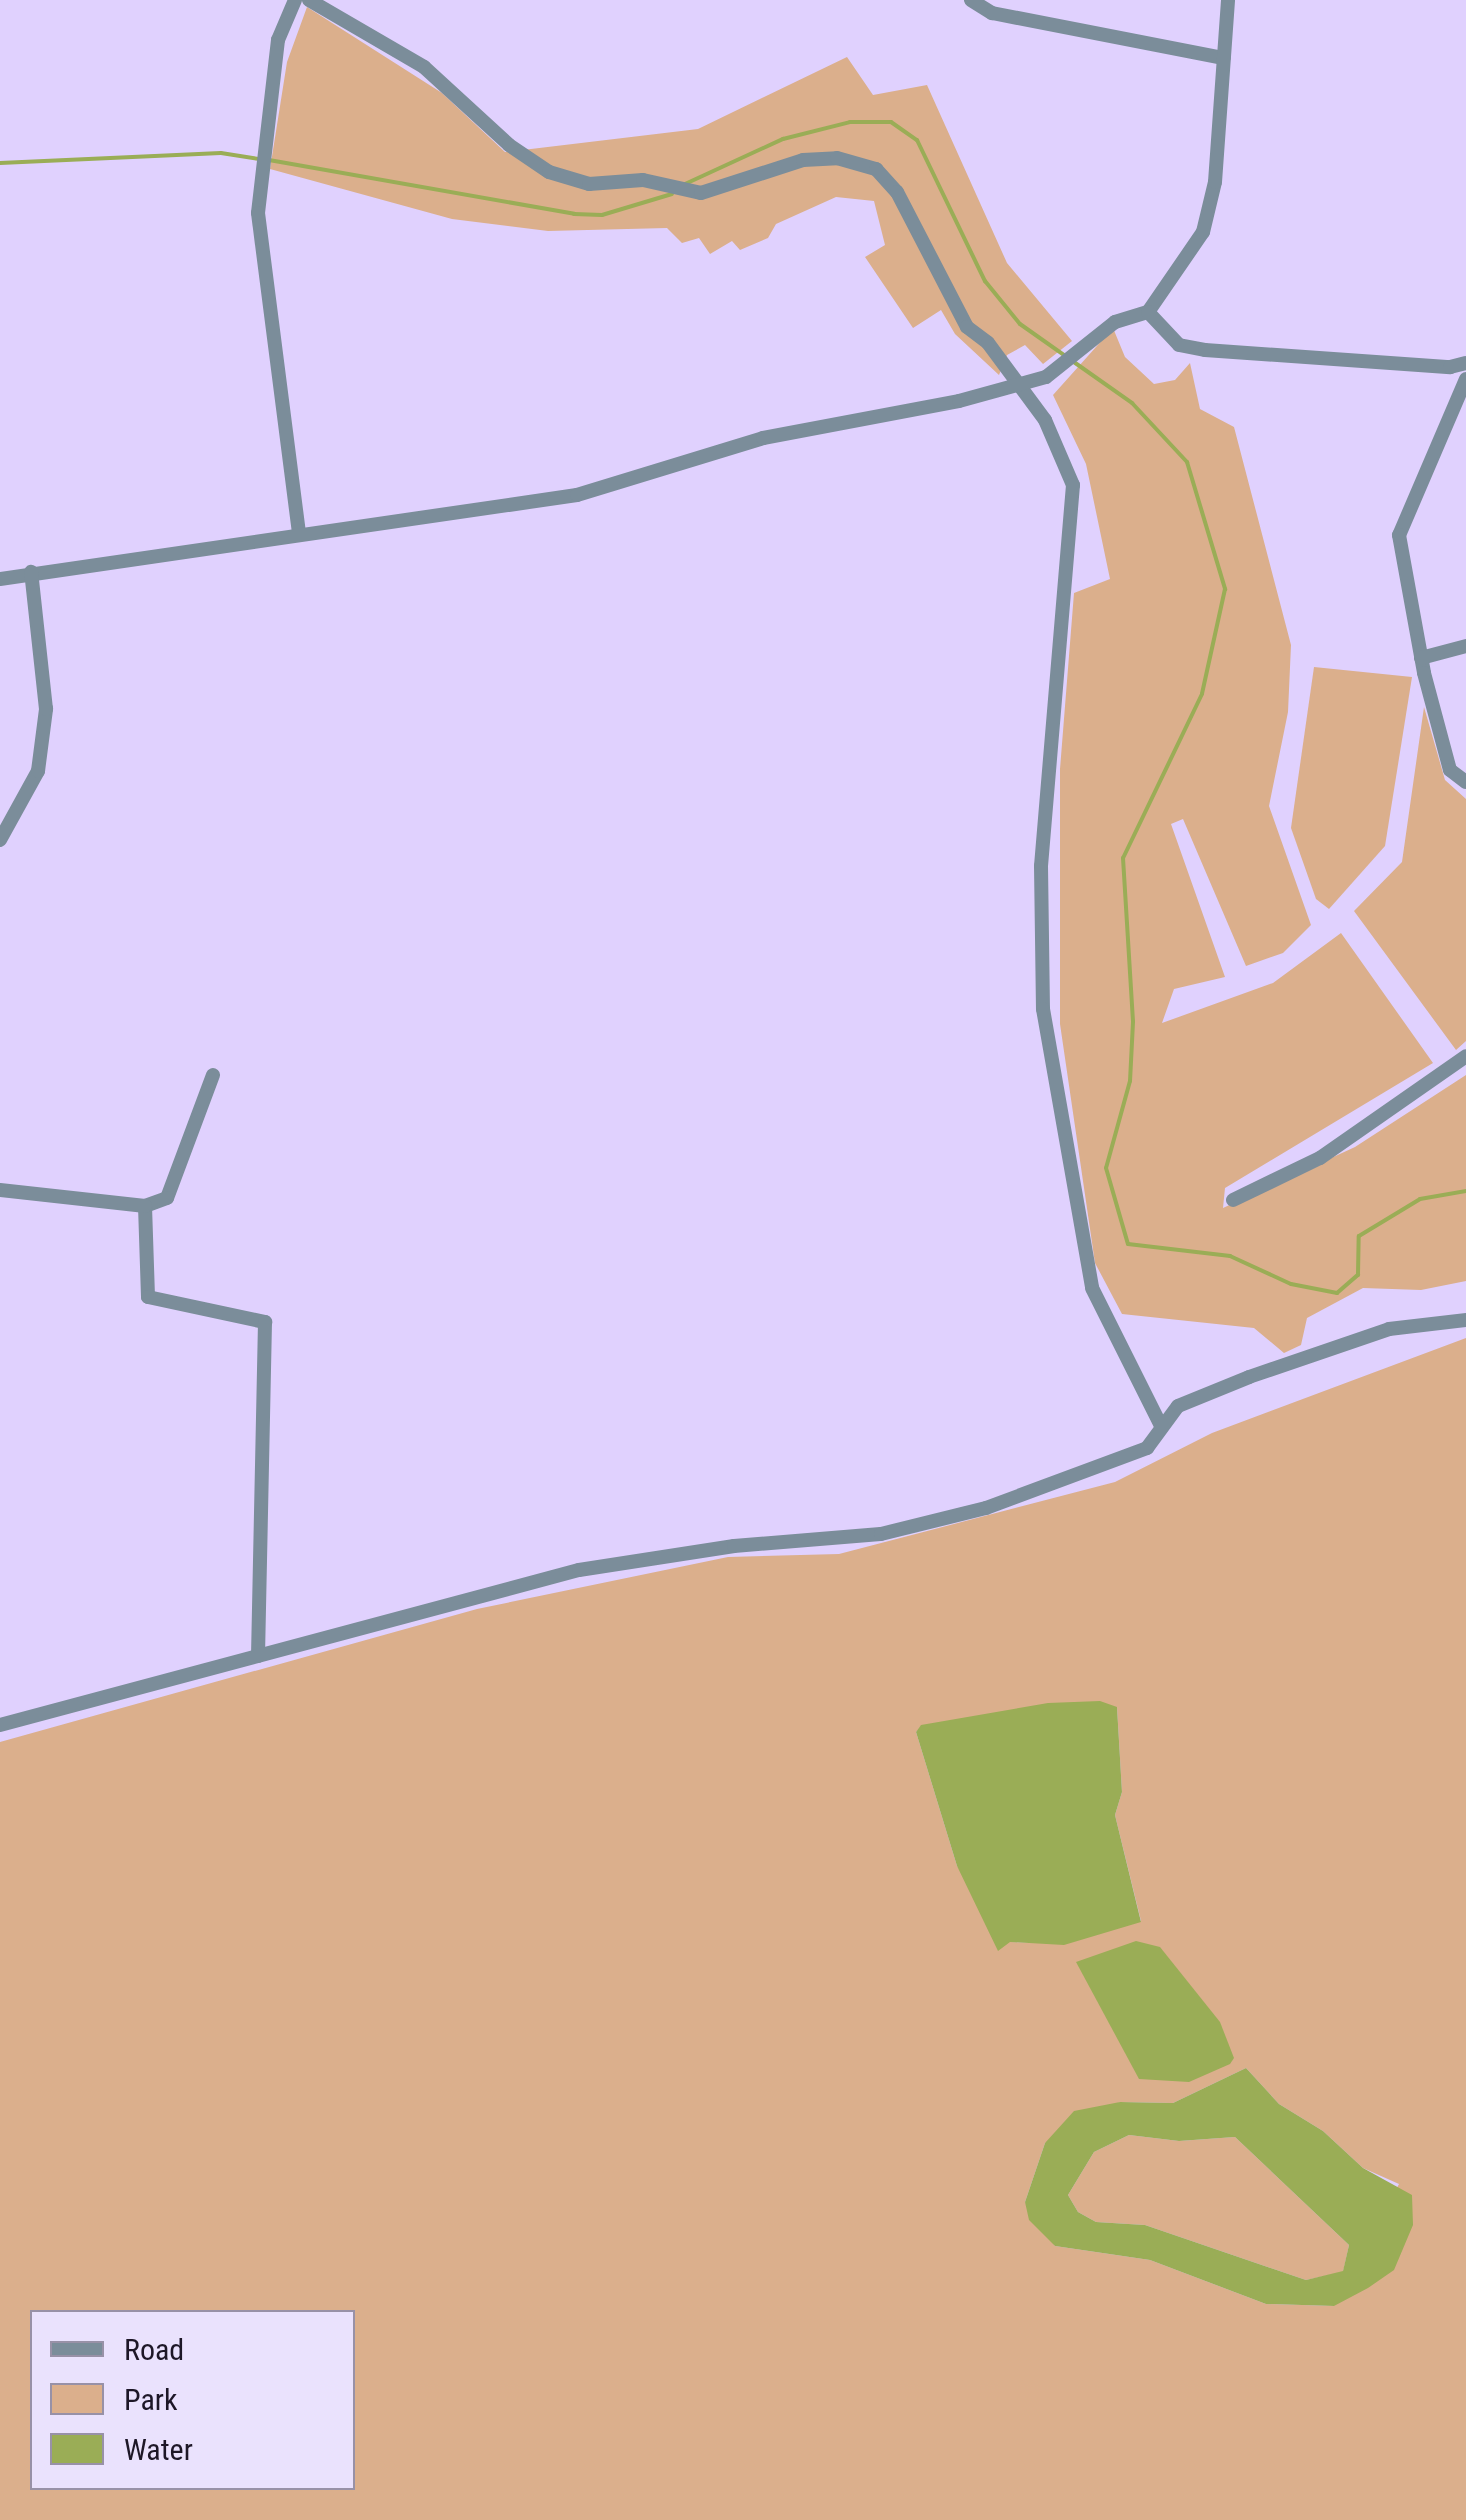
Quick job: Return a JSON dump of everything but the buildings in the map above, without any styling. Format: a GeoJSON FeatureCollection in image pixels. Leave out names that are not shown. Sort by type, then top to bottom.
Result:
{"type":"FeatureCollection","features":[{"type":"Feature","properties":{"kind":"street"},"geometry":{"type":"LineString","coordinates":[[295,0],[278,40],[258,242],[299,532]]}},
{"type":"Feature","properties":{"kind":"street"},"geometry":{"type":"LineString","coordinates":[[309,0],[424,67],[509,146],[549,172],[590,184],[643,180],[701,192],[803,160],[837,158],[876,169],[897,192],[967,327],[1020,384],[1045,420],[1073,485],[1041,866],[1043,1009],[1092,1288],[1160,1424]]}},
{"type":"Feature","properties":{"kind":"street"},"geometry":{"type":"LineString","coordinates":[[971,0],[992,13],[1224,58]]}},
{"type":"Feature","properties":{"kind":"street"},"geometry":{"type":"LineString","coordinates":[[0,579],[31,572],[164,559],[299,532],[578,494],[763,438],[1020,384],[1058,367],[1073,348],[1115,322],[1148,312],[1204,232],[1215,182],[1228,0]]}},
{"type":"Feature","properties":{"kind":"street"},"geometry":{"type":"LineString","coordinates":[[1148,312],[1179,345],[1205,350],[1450,367],[1466,362]]}},
{"type":"Feature","properties":{"kind":"street"},"geometry":{"type":"LineString","coordinates":[[1466,379],[1400,535],[1421,658],[1450,770],[1466,782]]}},
{"type":"Feature","properties":{"kind":"street"},"geometry":{"type":"LineString","coordinates":[[0,840],[38,771],[46,709],[31,572]]}},
{"type":"Feature","properties":{"kind":"street"},"geometry":{"type":"LineString","coordinates":[[1421,658],[1466,646]]}},
{"type":"Feature","properties":{"kind":"street"},"geometry":{"type":"LineString","coordinates":[[1233,1200],[1320,1158],[1466,1056]]}},
{"type":"Feature","properties":{"kind":"street"},"geometry":{"type":"LineString","coordinates":[[0,1190],[145,1206],[167,1198],[214,1074]]}},
{"type":"Feature","properties":{"kind":"street"},"geometry":{"type":"LineString","coordinates":[[145,1206],[148,1297],[265,1322],[258,1656]]}},
{"type":"Feature","properties":{"kind":"street"},"geometry":{"type":"LineString","coordinates":[[0,1725],[579,1570],[734,1546],[881,1534],[986,1508],[1148,1448],[1160,1424],[1178,1406],[1389,1329],[1466,1320]]}},
{"type":"Feature","properties":{"kind":"green space"},"geometry":{"type":"Polygon","coordinates":[[[307,7],[442,93],[505,152],[698,129],[847,57],[873,95],[927,85],[1007,263],[1072,341],[1043,364],[1025,345],[1007,355],[999,375],[955,334],[941,310],[913,328],[865,257],[885,245],[874,201],[836,197],[776,224],[768,238],[740,250],[732,241],[710,254],[699,238],[682,243],[667,228],[548,231],[452,219],[270,169],[287,62],[307,7]]]}},
{"type":"Feature","properties":{"kind":"green space"},"geometry":{"type":"Polygon","coordinates":[[[1113,328],[1125,357],[1154,384],[1175,380],[1190,363],[1200,409],[1234,427],[1291,645],[1288,712],[1269,806],[1311,925],[1283,953],[1246,966],[1183,819],[1171,824],[1225,977],[1174,989],[1162,1023],[1273,983],[1341,933],[1433,1063],[1225,1188],[1223,1208],[1355,1147],[1466,1075],[1466,1281],[1421,1290],[1363,1288],[1307,1318],[1301,1345],[1284,1353],[1254,1328],[1122,1314],[1095,1263],[1060,1024],[1060,769],[1074,593],[1110,579],[1086,464],[1053,395],[1113,328]]]}},
{"type":"Feature","properties":{"kind":"green space"},"geometry":{"type":"Polygon","coordinates":[[[1314,667],[1412,677],[1385,846],[1329,909],[1316,899],[1291,828],[1314,667]]]}},
{"type":"Feature","properties":{"kind":"green space"},"geometry":{"type":"Polygon","coordinates":[[[1424,707],[1445,780],[1466,799],[1466,1041],[1456,1050],[1354,911],[1402,862],[1424,707]]]}},
{"type":"Feature","properties":{"kind":"green space"},"geometry":{"type":"Polygon","coordinates":[[[1466,1338],[1466,2520],[0,2520],[0,1742],[477,1609],[728,1557],[839,1554],[1115,1482],[1212,1433],[1466,1338]],[[1117,1707],[921,1726],[916,1732],[957,1866],[1010,1942],[1051,1943],[1141,1921],[1115,1815],[1122,1792],[1117,1707]],[[1246,2068],[1173,2103],[1120,2102],[1045,2143],[1025,2202],[1055,2246],[1150,2260],[1266,2304],[1334,2306],[1399,2184],[1363,2168],[1323,2131],[1279,2104],[1246,2068]]]}},
{"type":"Feature","properties":{"kind":"green space"},"geometry":{"type":"Polygon","coordinates":[[[1129,2135],[1179,2141],[1235,2137],[1349,2245],[1343,2272],[1306,2280],[1145,2225],[1096,2222],[1078,2212],[1068,2195],[1094,2152],[1129,2135]]]}},
{"type":"Feature","properties":{"kind":"water"},"geometry":{"type":"Polygon","coordinates":[[[1100,1701],[1117,1707],[1122,1792],[1115,1815],[1141,1922],[1064,1945],[1010,1942],[998,1951],[957,1866],[916,1732],[921,1725],[1048,1703],[1100,1701]]]}},
{"type":"Feature","properties":{"kind":"water"},"geometry":{"type":"Polygon","coordinates":[[[1136,1941],[1160,1947],[1220,2022],[1234,2058],[1230,2064],[1189,2082],[1139,2079],[1076,1962],[1136,1941]]]}},
{"type":"Feature","properties":{"kind":"water"},"geometry":{"type":"Polygon","coordinates":[[[1246,2068],[1279,2104],[1323,2131],[1363,2168],[1412,2195],[1413,2225],[1394,2270],[1334,2306],[1266,2304],[1150,2260],[1055,2246],[1029,2220],[1025,2202],[1045,2143],[1074,2111],[1120,2102],[1173,2103],[1246,2068]],[[1129,2135],[1094,2152],[1068,2195],[1078,2212],[1096,2222],[1145,2225],[1306,2280],[1343,2271],[1349,2245],[1235,2137],[1179,2141],[1129,2135]]]}},
{"type":"Feature","properties":{"kind":"waterway"},"geometry":{"type":"LineString","coordinates":[[685,184],[783,139],[850,122],[891,122],[917,140],[985,281],[1020,324],[1064,355]]}},
{"type":"Feature","properties":{"kind":"waterway"},"geometry":{"type":"LineString","coordinates":[[0,163],[221,153],[260,159]]}},
{"type":"Feature","properties":{"kind":"waterway"},"geometry":{"type":"LineString","coordinates":[[269,160],[574,214],[602,215],[672,194]]}},
{"type":"Feature","properties":{"kind":"waterway"},"geometry":{"type":"LineString","coordinates":[[1071,360],[1132,403],[1187,462],[1225,589],[1202,694],[1123,858],[1133,1022],[1130,1081],[1106,1168],[1128,1244],[1230,1256],[1291,1284],[1337,1293],[1358,1275],[1359,1236],[1420,1199],[1466,1191]]}}]}
